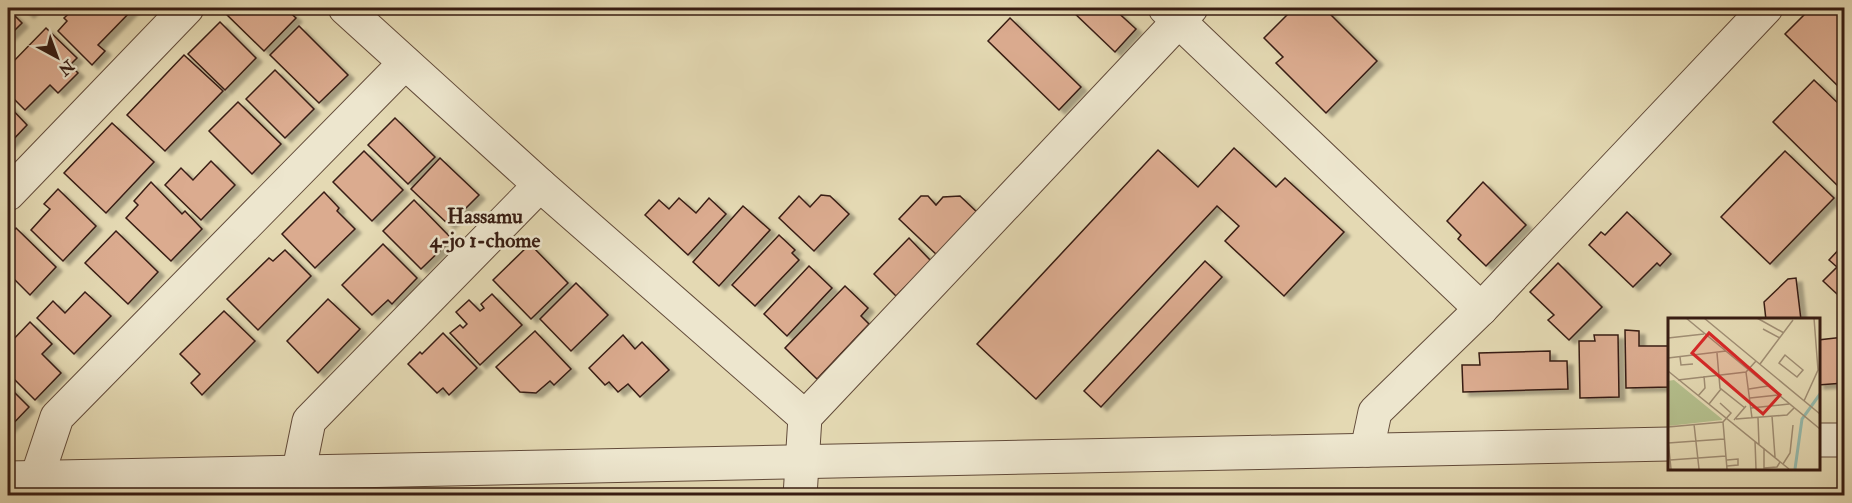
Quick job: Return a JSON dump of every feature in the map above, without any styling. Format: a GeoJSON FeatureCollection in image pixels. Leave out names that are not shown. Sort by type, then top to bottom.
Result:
{"type":"FeatureCollection","features":[{"type":"Feature","properties":{"kind":"street"},"geometry":{"type":"LineString","coordinates":[[8,194],[187,8]]}},
{"type":"Feature","properties":{"kind":"street"},"geometry":{"type":"LineString","coordinates":[[348,8],[405,63],[540,185],[805,417]]}},
{"type":"Feature","properties":{"kind":"street"},"geometry":{"type":"LineString","coordinates":[[1367,450],[1375,412],[1480,309],[1767,8]]}},
{"type":"Feature","properties":{"kind":"street"},"geometry":{"type":"LineString","coordinates":[[800,495],[805,417],[1178,12],[1480,309]]}},
{"type":"Feature","properties":{"kind":"street"},"geometry":{"type":"LineString","coordinates":[[22,477],[57,417],[405,63]]}},
{"type":"Feature","properties":{"kind":"street"},"geometry":{"type":"LineString","coordinates":[[299,470],[309,421],[540,185]]}},
{"type":"Feature","properties":{"kind":"street"},"geometry":{"type":"LineString","coordinates":[[1819,440],[1845,440]]}},
{"type":"Feature","properties":{"kind":"street"},"geometry":{"type":"LineString","coordinates":[[22,477],[1668,444]]}},
{"type":"Feature","properties":{"kind":"building"},"geometry":{"type":"Polygon","coordinates":[[[22,8],[34,8],[28,14],[22,8]]]}},
{"type":"Feature","properties":{"kind":"building"},"geometry":{"type":"Polygon","coordinates":[[[75,8],[134,8],[98,45],[105,51],[92,65],[58,31],[67,21],[64,18],[75,8]]]}},
{"type":"Feature","properties":{"kind":"building"},"geometry":{"type":"Polygon","coordinates":[[[228,8],[285,8],[296,18],[264,51],[224,12],[228,8]]]}},
{"type":"Feature","properties":{"kind":"building"},"geometry":{"type":"Polygon","coordinates":[[[1069,8],[1113,8],[1136,29],[1115,52],[1069,8]]]}},
{"type":"Feature","properties":{"kind":"building"},"geometry":{"type":"Polygon","coordinates":[[[1294,8],[1324,8],[1377,61],[1326,113],[1276,63],[1283,57],[1264,38],[1294,8]]]}},
{"type":"Feature","properties":{"kind":"building"},"geometry":{"type":"Polygon","coordinates":[[[1811,8],[1836,8],[1844,16],[1844,92],[1785,34],[1811,8]]]}},
{"type":"Feature","properties":{"kind":"building"},"geometry":{"type":"Polygon","coordinates":[[[8,9],[22,23],[8,37],[8,9]]]}},
{"type":"Feature","properties":{"kind":"building"},"geometry":{"type":"Polygon","coordinates":[[[1010,18],[1081,87],[1059,110],[988,41],[1010,18]]]}},
{"type":"Feature","properties":{"kind":"building"},"geometry":{"type":"Polygon","coordinates":[[[220,22],[256,58],[225,90],[188,54],[220,22]]]}},
{"type":"Feature","properties":{"kind":"building"},"geometry":{"type":"Polygon","coordinates":[[[299,26],[348,75],[319,103],[270,55],[299,26]]]}},
{"type":"Feature","properties":{"kind":"building"},"geometry":{"type":"Polygon","coordinates":[[[46,28],[77,58],[70,65],[78,73],[58,93],[50,85],[25,110],[8,93],[8,67],[46,28]]]}},
{"type":"Feature","properties":{"kind":"building"},"geometry":{"type":"Polygon","coordinates":[[[184,55],[223,91],[165,151],[127,115],[184,55]]]}},
{"type":"Feature","properties":{"kind":"building"},"geometry":{"type":"Polygon","coordinates":[[[275,70],[314,109],[285,138],[246,99],[275,70]]]}},
{"type":"Feature","properties":{"kind":"building"},"geometry":{"type":"Polygon","coordinates":[[[1814,80],[1844,109],[1844,192],[1773,122],[1814,80]]]}},
{"type":"Feature","properties":{"kind":"building"},"geometry":{"type":"Polygon","coordinates":[[[238,102],[281,144],[252,174],[209,131],[238,102]]]}},
{"type":"Feature","properties":{"kind":"building"},"geometry":{"type":"Polygon","coordinates":[[[8,105],[27,125],[8,145],[8,105]]]}},
{"type":"Feature","properties":{"kind":"building"},"geometry":{"type":"Polygon","coordinates":[[[395,118],[435,157],[408,184],[368,145],[395,118]]]}},
{"type":"Feature","properties":{"kind":"building"},"geometry":{"type":"Polygon","coordinates":[[[112,123],[154,162],[106,213],[64,173],[112,123]]]}},
{"type":"Feature","properties":{"kind":"building"},"geometry":{"type":"Polygon","coordinates":[[[1234,148],[1276,187],[1285,178],[1344,232],[1284,296],[1225,241],[1239,226],[1217,206],[1036,399],[977,344],[1158,150],[1198,187],[1234,148]]]}},
{"type":"Feature","properties":{"kind":"building"},"geometry":{"type":"Polygon","coordinates":[[[364,151],[403,190],[372,221],[333,182],[364,151]]]}},
{"type":"Feature","properties":{"kind":"building"},"geometry":{"type":"Polygon","coordinates":[[[1785,151],[1834,198],[1770,264],[1721,217],[1785,151]]]}},
{"type":"Feature","properties":{"kind":"building"},"geometry":{"type":"Polygon","coordinates":[[[440,158],[479,195],[449,225],[411,189],[440,158]]]}},
{"type":"Feature","properties":{"kind":"building"},"geometry":{"type":"Polygon","coordinates":[[[211,161],[235,185],[201,220],[165,185],[181,168],[193,180],[211,161]]]}},
{"type":"Feature","properties":{"kind":"building"},"geometry":{"type":"Polygon","coordinates":[[[151,182],[182,214],[185,211],[202,229],[171,261],[126,218],[138,205],[134,201],[151,182]]]}},
{"type":"Feature","properties":{"kind":"building"},"geometry":{"type":"Polygon","coordinates":[[[1483,182],[1526,225],[1486,266],[1458,239],[1461,235],[1447,221],[1483,182]]]}},
{"type":"Feature","properties":{"kind":"building"},"geometry":{"type":"Polygon","coordinates":[[[58,189],[96,226],[63,261],[31,230],[50,209],[44,204],[58,189]]]}},
{"type":"Feature","properties":{"kind":"building"},"geometry":{"type":"Polygon","coordinates":[[[324,192],[339,208],[337,211],[355,229],[315,268],[282,234],[324,192]]]}},
{"type":"Feature","properties":{"kind":"building"},"geometry":{"type":"Polygon","coordinates":[[[821,195],[830,196],[849,214],[814,251],[779,218],[799,196],[810,207],[821,195]]]}},
{"type":"Feature","properties":{"kind":"building"},"geometry":{"type":"Polygon","coordinates":[[[921,196],[928,196],[936,205],[943,197],[960,196],[979,214],[938,256],[899,219],[921,196]]]}},
{"type":"Feature","properties":{"kind":"building"},"geometry":{"type":"Polygon","coordinates":[[[679,198],[696,213],[709,198],[726,214],[688,255],[645,215],[659,200],[669,209],[679,198]]]}},
{"type":"Feature","properties":{"kind":"building"},"geometry":{"type":"Polygon","coordinates":[[[414,200],[452,239],[421,269],[383,231],[414,200]]]}},
{"type":"Feature","properties":{"kind":"building"},"geometry":{"type":"Polygon","coordinates":[[[743,206],[770,230],[719,286],[693,262],[743,206]]]}},
{"type":"Feature","properties":{"kind":"building"},"geometry":{"type":"Polygon","coordinates":[[[1627,212],[1671,254],[1660,266],[1657,263],[1633,287],[1589,245],[1601,232],[1605,235],[1627,212]]]}},
{"type":"Feature","properties":{"kind":"building"},"geometry":{"type":"Polygon","coordinates":[[[16,228],[56,267],[30,295],[8,273],[8,237],[16,228]]]}},
{"type":"Feature","properties":{"kind":"building"},"geometry":{"type":"Polygon","coordinates":[[[116,231],[158,272],[128,304],[85,263],[116,231]]]}},
{"type":"Feature","properties":{"kind":"building"},"geometry":{"type":"Polygon","coordinates":[[[779,235],[795,250],[792,253],[799,260],[755,306],[732,285],[779,235]]]}},
{"type":"Feature","properties":{"kind":"building"},"geometry":{"type":"Polygon","coordinates":[[[909,238],[931,261],[896,296],[874,274],[909,238]]]}},
{"type":"Feature","properties":{"kind":"building"},"geometry":{"type":"Polygon","coordinates":[[[383,244],[417,278],[392,304],[388,300],[372,315],[342,285],[383,244]]]}},
{"type":"Feature","properties":{"kind":"building"},"geometry":{"type":"Polygon","coordinates":[[[530,244],[568,283],[531,319],[493,280],[530,244]]]}},
{"type":"Feature","properties":{"kind":"building"},"geometry":{"type":"Polygon","coordinates":[[[1844,244],[1844,286],[1837,294],[1823,281],[1837,267],[1829,260],[1844,244]]]}},
{"type":"Feature","properties":{"kind":"building"},"geometry":{"type":"Polygon","coordinates":[[[285,250],[311,276],[258,330],[227,299],[269,258],[273,261],[285,250]]]}},
{"type":"Feature","properties":{"kind":"building"},"geometry":{"type":"Polygon","coordinates":[[[1205,261],[1222,277],[1101,407],[1084,391],[1205,261]]]}},
{"type":"Feature","properties":{"kind":"building"},"geometry":{"type":"Polygon","coordinates":[[[1558,263],[1602,307],[1569,340],[1548,320],[1554,315],[1530,292],[1558,263]]]}},
{"type":"Feature","properties":{"kind":"building"},"geometry":{"type":"Polygon","coordinates":[[[809,266],[832,288],[787,336],[764,314],[809,266]]]}},
{"type":"Feature","properties":{"kind":"building"},"geometry":{"type":"Polygon","coordinates":[[[1796,278],[1801,318],[1766,318],[1764,302],[1788,279],[1796,278]]]}},
{"type":"Feature","properties":{"kind":"building"},"geometry":{"type":"Polygon","coordinates":[[[576,283],[608,315],[571,351],[540,319],[576,283]]]}},
{"type":"Feature","properties":{"kind":"building"},"geometry":{"type":"Polygon","coordinates":[[[845,286],[868,308],[861,316],[869,324],[817,379],[785,348],[845,286]]]}},
{"type":"Feature","properties":{"kind":"building"},"geometry":{"type":"Polygon","coordinates":[[[85,292],[111,316],[74,354],[37,318],[53,301],[65,313],[85,292]]]}},
{"type":"Feature","properties":{"kind":"building"},"geometry":{"type":"Polygon","coordinates":[[[492,294],[522,325],[480,365],[450,333],[460,325],[463,328],[467,324],[456,312],[469,300],[480,311],[484,308],[481,304],[492,294]]]}},
{"type":"Feature","properties":{"kind":"building"},"geometry":{"type":"Polygon","coordinates":[[[328,299],[360,329],[318,373],[287,341],[328,299]]]}},
{"type":"Feature","properties":{"kind":"building"},"geometry":{"type":"Polygon","coordinates":[[[224,311],[255,341],[202,395],[191,383],[200,374],[180,354],[224,311]]]}},
{"type":"Feature","properties":{"kind":"building"},"geometry":{"type":"Polygon","coordinates":[[[30,322],[52,344],[42,354],[61,373],[35,400],[8,373],[8,345],[30,322]]]}},
{"type":"Feature","properties":{"kind":"building"},"geometry":{"type":"Polygon","coordinates":[[[1625,330],[1639,331],[1639,346],[1668,346],[1668,387],[1626,388],[1625,330]]]}},
{"type":"Feature","properties":{"kind":"building"},"geometry":{"type":"Polygon","coordinates":[[[535,331],[571,369],[554,385],[550,381],[536,393],[520,392],[496,367],[535,331]]]}},
{"type":"Feature","properties":{"kind":"building"},"geometry":{"type":"Polygon","coordinates":[[[443,333],[477,368],[449,395],[443,388],[437,393],[408,364],[443,333]]]}},
{"type":"Feature","properties":{"kind":"building"},"geometry":{"type":"Polygon","coordinates":[[[623,335],[635,349],[642,342],[669,370],[640,397],[628,384],[618,392],[609,382],[605,385],[589,368],[623,335]]]}},
{"type":"Feature","properties":{"kind":"building"},"geometry":{"type":"Polygon","coordinates":[[[1594,335],[1618,335],[1619,397],[1580,398],[1579,341],[1595,341],[1594,335]]]}},
{"type":"Feature","properties":{"kind":"building"},"geometry":{"type":"Polygon","coordinates":[[[1844,337],[1844,383],[1819,385],[1819,340],[1844,337]]]}},
{"type":"Feature","properties":{"kind":"building"},"geometry":{"type":"Polygon","coordinates":[[[1550,351],[1550,361],[1567,361],[1568,389],[1463,392],[1462,365],[1480,365],[1479,353],[1550,351]]]}},
{"type":"Feature","properties":{"kind":"building"},"geometry":{"type":"Polygon","coordinates":[[[8,386],[29,407],[8,429],[8,386]]]}},
{"type":"Feature","properties":{"kind":"district","name":"Hassamu 4-jo 1-chome"},"geometry":{"type":"Point","coordinates":[485,228]}}]}
